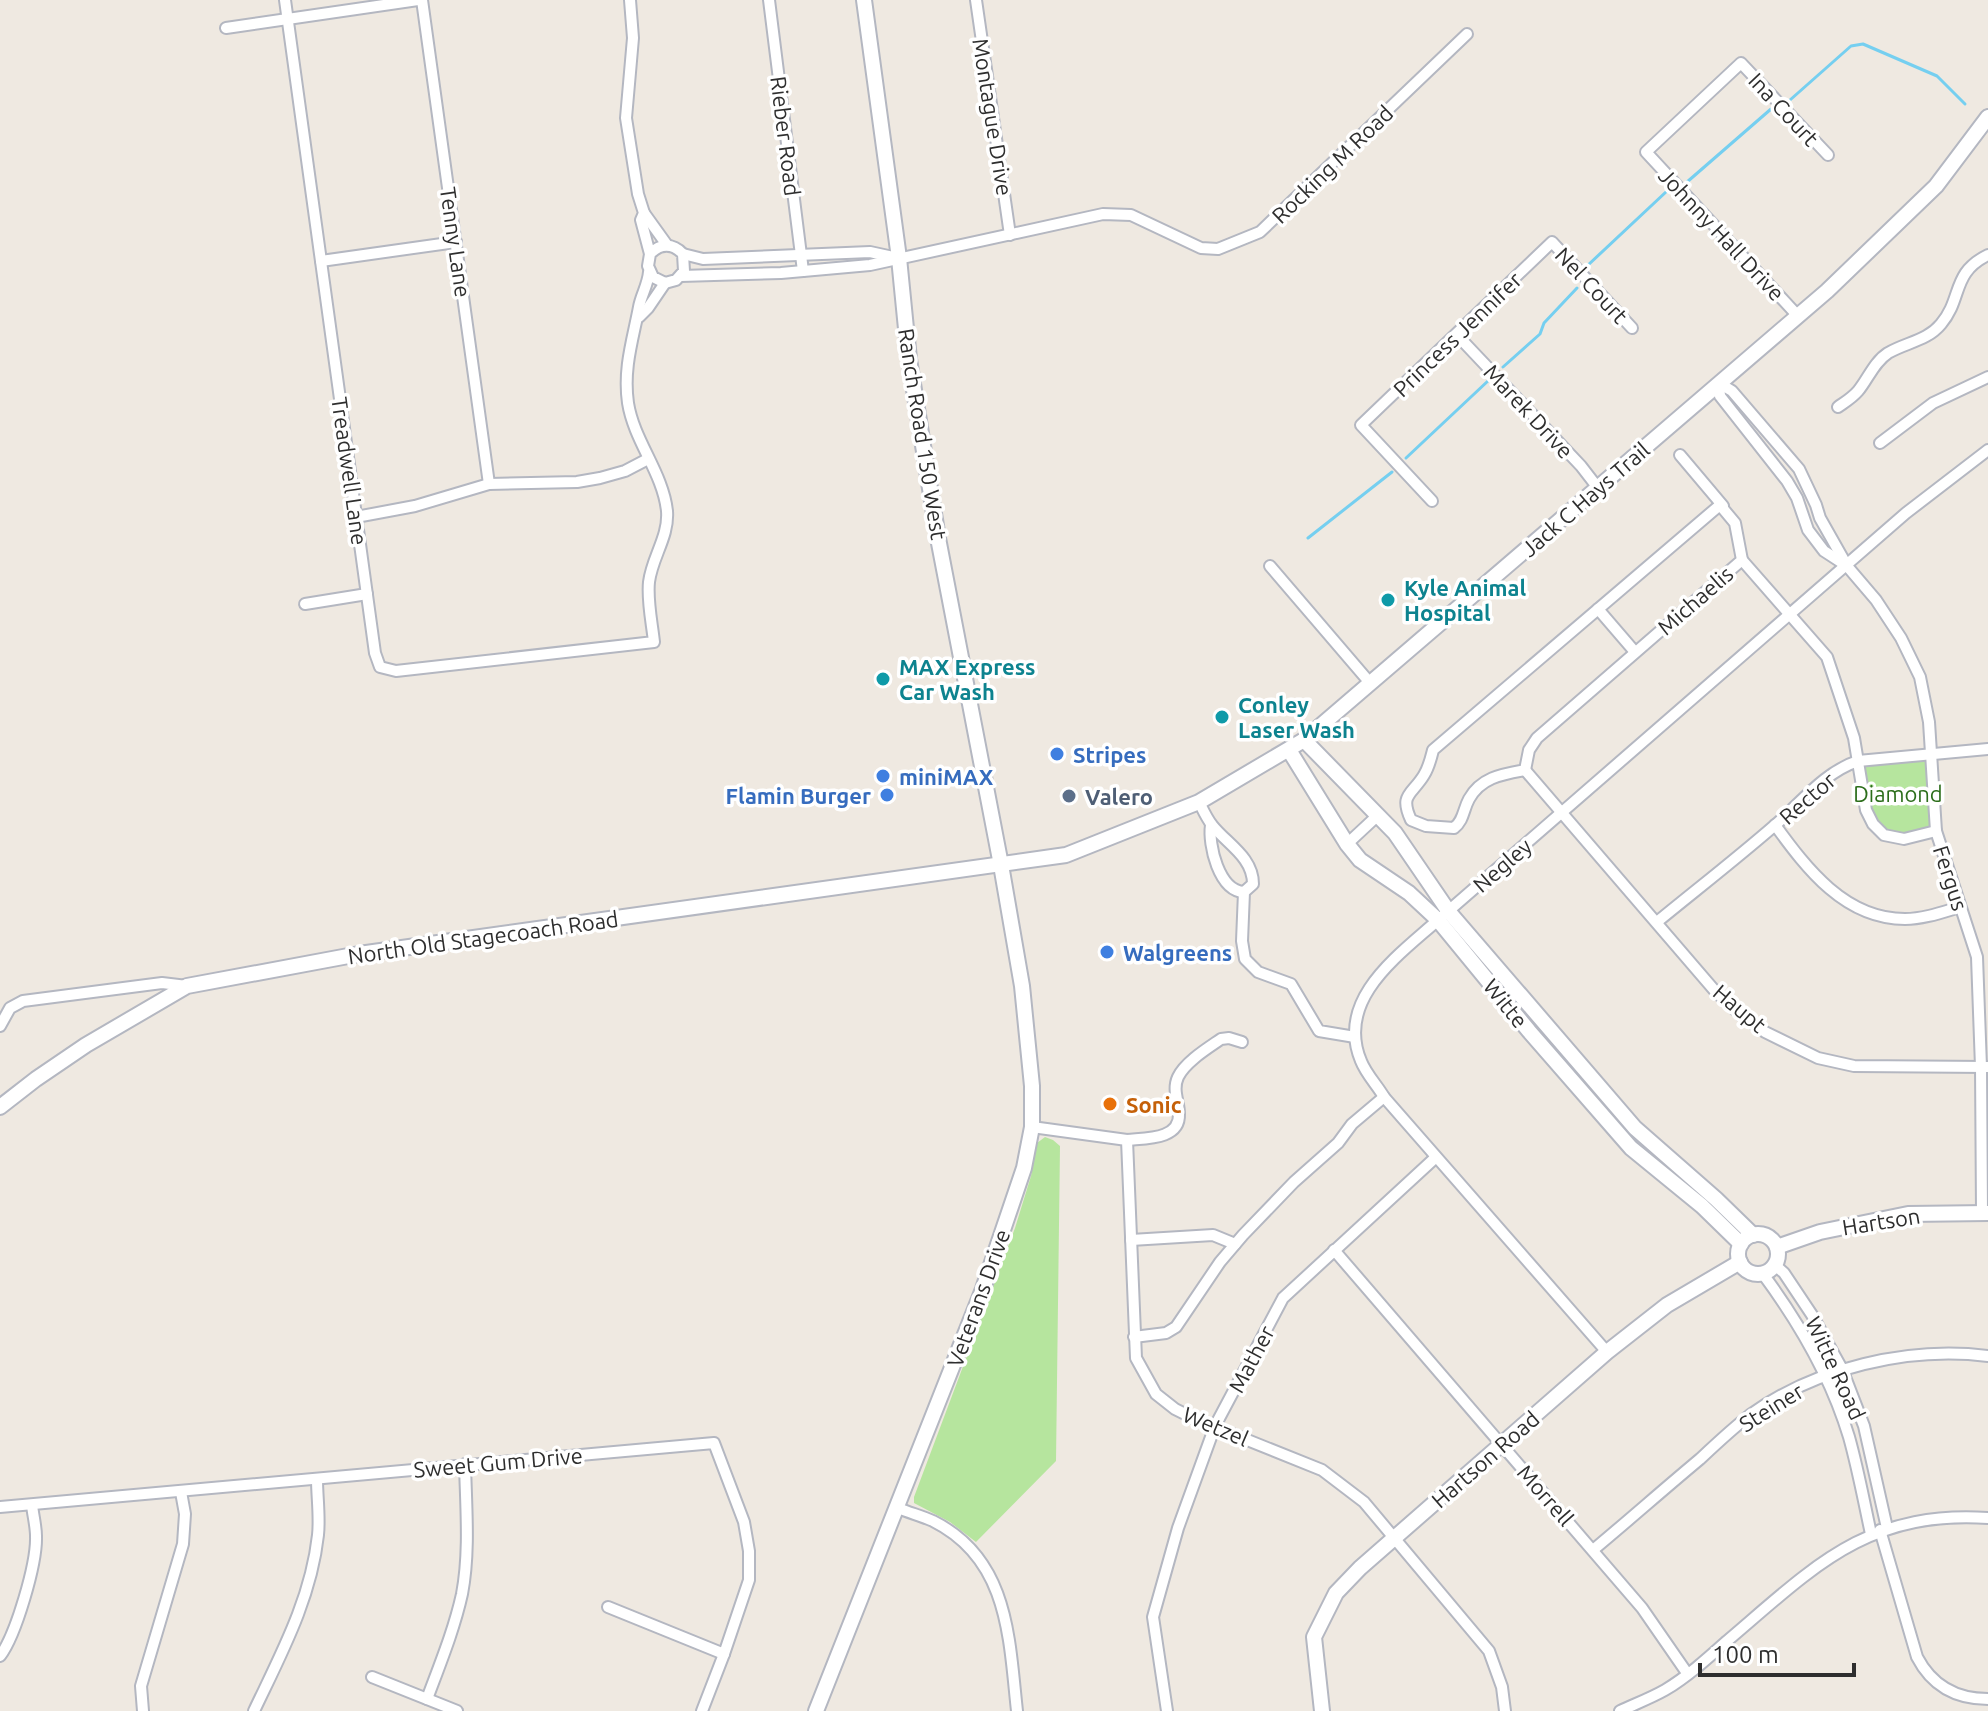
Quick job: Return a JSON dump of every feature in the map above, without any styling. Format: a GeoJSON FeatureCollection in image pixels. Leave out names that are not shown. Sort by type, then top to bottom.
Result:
{"type":"FeatureCollection","features":[{"type":"Feature","properties":{"kind":"street","name":"Treadwell Lane"},"geometry":{"type":"LineString","coordinates":[[285,0],[377,662],[387,670],[654,642],[649,581],[667,523],[665,503],[648,459]]}},
{"type":"Feature","properties":{"kind":"street"},"geometry":{"type":"LineString","coordinates":[[226,28],[420,0]]}},
{"type":"Feature","properties":{"kind":"street","name":"Tenny Lane"},"geometry":{"type":"LineString","coordinates":[[420,0],[489,484]]}},
{"type":"Feature","properties":{"kind":"street"},"geometry":{"type":"LineString","coordinates":[[630,0],[633,38],[626,118],[644,213],[667,245]]}},
{"type":"Feature","properties":{"kind":"street","name":"Rieber Road"},"geometry":{"type":"LineString","coordinates":[[769,0],[803,271]]}},
{"type":"Feature","properties":{"kind":"street","name":"Ranch Road 150 West"},"geometry":{"type":"LineString","coordinates":[[864,0],[899,258],[909,359],[938,538],[1001,865]]}},
{"type":"Feature","properties":{"kind":"street","name":"Montague Drive"},"geometry":{"type":"LineString","coordinates":[[976,0],[1010,235]]}},
{"type":"Feature","properties":{"kind":"street","name":"Rocking M Road"},"geometry":{"type":"LineString","coordinates":[[681,276],[870,265],[1103,214],[1131,215],[1201,248],[1218,249],[1260,232],[1467,34]]}},
{"type":"Feature","properties":{"kind":"street","name":"Johnny Hall Drive"},"geometry":{"type":"LineString","coordinates":[[1741,63],[1646,152],[1798,316]]}},
{"type":"Feature","properties":{"kind":"street","name":"Ina Court"},"geometry":{"type":"LineString","coordinates":[[1741,63],[1828,155]]}},
{"type":"Feature","properties":{"kind":"street","name":"Jack C Hays Trail"},"geometry":{"type":"LineString","coordinates":[[1001,865],[1066,855],[1199,802],[1304,740],[1866,256],[1936,186],[1988,117]]}},
{"type":"Feature","properties":{"kind":"street"},"geometry":{"type":"LineString","coordinates":[[356,517],[415,506],[489,484],[577,482],[625,471],[648,459],[632,419],[626,380],[629,347],[639,317],[639,306],[648,287],[650,254],[641,220],[644,213]]}},
{"type":"Feature","properties":{"kind":"street"},"geometry":{"type":"LineString","coordinates":[[321,261],[456,242]]}},
{"type":"Feature","properties":{"kind":"street","name":"Nel Court"},"geometry":{"type":"LineString","coordinates":[[1552,242],[1632,328]]}},
{"type":"Feature","properties":{"kind":"street","name":"Princess Jennifer"},"geometry":{"type":"LineString","coordinates":[[1432,501],[1361,425],[1552,242]]}},
{"type":"Feature","properties":{"kind":"street"},"geometry":{"type":"LineString","coordinates":[[650,254],[667,245],[683,254],[703,259],[870,252],[899,258]]}},
{"type":"Feature","properties":{"kind":"street"},"geometry":{"type":"LineString","coordinates":[[639,317],[665,283],[681,276],[686,265],[683,254]]}},
{"type":"Feature","properties":{"kind":"street"},"geometry":{"type":"LineString","coordinates":[[1838,407],[1855,394],[1888,353],[1930,336],[1944,321],[1962,276],[1988,255]]}},
{"type":"Feature","properties":{"kind":"street"},"geometry":{"type":"LineString","coordinates":[[649,272],[665,283]]}},
{"type":"Feature","properties":{"kind":"street","name":"Marek Drive"},"geometry":{"type":"LineString","coordinates":[[1457,335],[1581,466],[1598,488]]}},
{"type":"Feature","properties":{"kind":"street"},"geometry":{"type":"LineString","coordinates":[[1880,443],[1933,403],[1988,377]]}},
{"type":"Feature","properties":{"kind":"street","name":"Fergus"},"geometry":{"type":"LineString","coordinates":[[1719,383],[1720,396],[1797,498],[1808,530],[1824,551],[1847,566]]}},
{"type":"Feature","properties":{"kind":"street","name":"Fergus"},"geometry":{"type":"LineString","coordinates":[[1719,383],[1732,391],[1799,469],[1820,518],[1847,566],[1876,600],[1901,638],[1920,677],[1929,722],[1936,831],[1977,957],[1985,1067],[1985,1212]]}},
{"type":"Feature","properties":{"kind":"street","name":"Negley"},"geometry":{"type":"LineString","coordinates":[[1355,1037],[1366,991],[1380,973],[1906,513],[1988,450]]}},
{"type":"Feature","properties":{"kind":"street","name":"Michaelis"},"geometry":{"type":"LineString","coordinates":[[1525,770],[1529,750],[1537,738],[1742,560],[1735,523],[1680,455]]}},
{"type":"Feature","properties":{"kind":"street"},"geometry":{"type":"LineString","coordinates":[[1525,770],[1492,777],[1470,798],[1461,822],[1454,828],[1426,826],[1411,820],[1404,806],[1408,793],[1424,774],[1433,750],[1720,505],[1723,506]]}},
{"type":"Feature","properties":{"kind":"street"},"geometry":{"type":"LineString","coordinates":[[1742,560],[1827,657],[1854,738],[1866,810],[1873,824],[1884,835],[1904,839],[1936,831]]}},
{"type":"Feature","properties":{"kind":"street"},"geometry":{"type":"LineString","coordinates":[[1270,566],[1371,684]]}},
{"type":"Feature","properties":{"kind":"street"},"geometry":{"type":"LineString","coordinates":[[305,604],[367,594]]}},
{"type":"Feature","properties":{"kind":"street"},"geometry":{"type":"LineString","coordinates":[[1598,609],[1635,652]]}},
{"type":"Feature","properties":{"kind":"street","name":"Witte"},"geometry":{"type":"LineString","coordinates":[[1304,740],[1395,833],[1443,916],[1587,1098],[1631,1148],[1747,1240]]}},
{"type":"Feature","properties":{"kind":"street","name":"Rector"},"geometry":{"type":"LineString","coordinates":[[1657,922],[1827,778],[1847,765],[1858,761],[1988,749]]}},
{"type":"Feature","properties":{"kind":"street","name":"Witte"},"geometry":{"type":"LineString","coordinates":[[1289,750],[1360,860],[1443,916],[1635,1128],[1716,1199],[1747,1240]]}},
{"type":"Feature","properties":{"kind":"street","name":"Haupt"},"geometry":{"type":"LineString","coordinates":[[1525,770],[1715,991],[1765,1032],[1818,1058],[1854,1066],[1985,1067]]}},
{"type":"Feature","properties":{"kind":"street"},"geometry":{"type":"LineString","coordinates":[[1199,802],[1211,825],[1244,857],[1253,873],[1253,884],[1244,892],[1236,892],[1225,883],[1210,843],[1211,825]]}},
{"type":"Feature","properties":{"kind":"street"},"geometry":{"type":"LineString","coordinates":[[1347,844],[1376,817]]}},
{"type":"Feature","properties":{"kind":"street"},"geometry":{"type":"LineString","coordinates":[[1395,833],[1411,820]]}},
{"type":"Feature","properties":{"kind":"street"},"geometry":{"type":"LineString","coordinates":[[1775,825],[1804,866],[1842,900],[1869,914],[1906,919],[1960,907]]}},
{"type":"Feature","properties":{"kind":"street","name":"North Old Stagecoach Road"},"geometry":{"type":"LineString","coordinates":[[0,1107],[86,1045],[187,986],[359,954],[1001,865]]}},
{"type":"Feature","properties":{"kind":"street","name":"Veterans Drive"},"geometry":{"type":"LineString","coordinates":[[816,1711],[983,1289],[1024,1168],[1032,1127],[1032,1086],[1022,986],[1001,865]]}},
{"type":"Feature","properties":{"kind":"street"},"geometry":{"type":"LineString","coordinates":[[1244,892],[1242,941],[1245,959],[1258,972],[1291,984],[1319,1031],[1355,1037],[1361,1061],[1384,1097],[1607,1352]]}},
{"type":"Feature","properties":{"kind":"street"},"geometry":{"type":"LineString","coordinates":[[0,1026],[10,1008],[23,1001],[162,983],[187,986]]}},
{"type":"Feature","properties":{"kind":"street"},"geometry":{"type":"LineString","coordinates":[[1032,1127],[1127,1140],[1159,1137],[1175,1127],[1179,1117],[1175,1088],[1183,1069],[1221,1039],[1242,1042]]}},
{"type":"Feature","properties":{"kind":"street"},"geometry":{"type":"LineString","coordinates":[[1587,1098],[1599,1087]]}},
{"type":"Feature","properties":{"kind":"street"},"geometry":{"type":"LineString","coordinates":[[1134,1337],[1166,1333],[1176,1327],[1235,1244],[1294,1182],[1338,1143],[1352,1124],[1384,1097]]}},
{"type":"Feature","properties":{"kind":"street","name":"Wetzel"},"geometry":{"type":"LineString","coordinates":[[1127,1140],[1136,1358],[1156,1394],[1175,1409],[1322,1470],[1364,1502],[1489,1651],[1502,1687],[1505,1711]]}},
{"type":"Feature","properties":{"kind":"street","name":"Mather"},"geometry":{"type":"LineString","coordinates":[[1167,1711],[1153,1617],[1178,1528],[1215,1426],[1283,1298],[1435,1158]]}},
{"type":"Feature","properties":{"kind":"street"},"geometry":{"type":"LineString","coordinates":[[1664,1175],[1673,1163]]}},
{"type":"Feature","properties":{"kind":"street","name":"Hartson"},"geometry":{"type":"LineString","coordinates":[[1777,1247],[1820,1232],[1878,1219],[1908,1214],[1985,1212]]}},
{"type":"Feature","properties":{"kind":"street"},"geometry":{"type":"LineString","coordinates":[[1131,1240],[1213,1235],[1235,1244]]}},
{"type":"Feature","properties":{"kind":"street"},"geometry":{"type":"LineString","coordinates":[[1765,1236],[1777,1247],[1769,1270],[1747,1271],[1738,1256],[1747,1240],[1765,1236]]}},
{"type":"Feature","properties":{"kind":"street","name":"Morrell"},"geometry":{"type":"LineString","coordinates":[[1334,1250],[1642,1608],[1687,1673]]}},
{"type":"Feature","properties":{"kind":"street","name":"Hartson Road"},"geometry":{"type":"LineString","coordinates":[[1322,1711],[1314,1637],[1336,1593],[1607,1352],[1667,1305],[1740,1262]]}},
{"type":"Feature","properties":{"kind":"street","name":"Witte Road"},"geometry":{"type":"LineString","coordinates":[[1769,1270],[1784,1273],[1842,1369],[1864,1426],[1879,1531]]}},
{"type":"Feature","properties":{"kind":"street","name":"Witte Road"},"geometry":{"type":"LineString","coordinates":[[1769,1270],[1838,1405],[1879,1531]]}},
{"type":"Feature","properties":{"kind":"street","name":"Steiner"},"geometry":{"type":"LineString","coordinates":[[1593,1550],[1751,1414],[1797,1388],[1842,1369],[1893,1358],[1988,1356]]}},
{"type":"Feature","properties":{"kind":"street","name":"Sweet Gum Drive"},"geometry":{"type":"LineString","coordinates":[[0,1507],[714,1443],[744,1522],[749,1551],[749,1580],[702,1711]]}},
{"type":"Feature","properties":{"kind":"street"},"geometry":{"type":"LineString","coordinates":[[427,1699],[450,1637],[462,1591],[466,1544],[465,1464]]}},
{"type":"Feature","properties":{"kind":"street"},"geometry":{"type":"LineString","coordinates":[[254,1711],[296,1622],[311,1579],[319,1531],[317,1479]]}},
{"type":"Feature","properties":{"kind":"street"},"geometry":{"type":"LineString","coordinates":[[143,1711],[141,1686],[183,1544],[185,1514],[181,1492]]}},
{"type":"Feature","properties":{"kind":"street"},"geometry":{"type":"LineString","coordinates":[[0,1656],[11,1637],[31,1570],[36,1537],[32,1505]]}},
{"type":"Feature","properties":{"kind":"street"},"geometry":{"type":"LineString","coordinates":[[898,1508],[934,1522],[985,1565],[1003,1606],[1017,1711]]}},
{"type":"Feature","properties":{"kind":"street"},"geometry":{"type":"LineString","coordinates":[[1620,1711],[1666,1690],[1821,1561],[1879,1531],[1930,1517],[1988,1518]]}},
{"type":"Feature","properties":{"kind":"street"},"geometry":{"type":"LineString","coordinates":[[1879,1531],[1922,1666],[1933,1680],[1950,1691],[1988,1699]]}},
{"type":"Feature","properties":{"kind":"street"},"geometry":{"type":"LineString","coordinates":[[608,1607],[724,1654]]}},
{"type":"Feature","properties":{"kind":"street"},"geometry":{"type":"LineString","coordinates":[[372,1677],[457,1711]]}},
{"type":"Feature","properties":{"kind":"green space","name":"Diamond"},"geometry":{"type":"Polygon","coordinates":[[[1931,755],[1935,830],[1907,838],[1891,836],[1882,830],[1870,810],[1859,762],[1931,755]]]}},
{"type":"Feature","properties":{"kind":"green space"},"geometry":{"type":"Polygon","coordinates":[[[1045,1137],[1060,1146],[1056,1461],[976,1542],[950,1522],[914,1503],[914,1497],[1015,1228],[1031,1176],[1037,1143],[1045,1137]]]}},
{"type":"Feature","properties":{"kind":"waterway"},"geometry":{"type":"LineString","coordinates":[[1790,100],[1851,46],[1863,44],[1937,76],[1965,104]]}},
{"type":"Feature","properties":{"kind":"waterway"},"geometry":{"type":"LineString","coordinates":[[1687,182],[1771,109]]}},
{"type":"Feature","properties":{"kind":"waterway"},"geometry":{"type":"LineString","coordinates":[[1587,266],[1667,191]]}},
{"type":"Feature","properties":{"kind":"waterway"},"geometry":{"type":"LineString","coordinates":[[1503,367],[1540,334],[1544,323],[1577,288]]}},
{"type":"Feature","properties":{"kind":"waterway"},"geometry":{"type":"LineString","coordinates":[[1406,458],[1489,380]]}},
{"type":"Feature","properties":{"kind":"waterway"},"geometry":{"type":"LineString","coordinates":[[1308,538],[1392,472]]}},
{"type":"Feature","properties":{"kind":"place","name":"Kyle Animal Hospital"},"geometry":{"type":"Point","coordinates":[1388,600]}},
{"type":"Feature","properties":{"kind":"place","name":"MAX Express Car Wash"},"geometry":{"type":"Point","coordinates":[883,679]}},
{"type":"Feature","properties":{"kind":"place","name":"Conley Laser Wash"},"geometry":{"type":"Point","coordinates":[1222,717]}},
{"type":"Feature","properties":{"kind":"place","name":"Stripes"},"geometry":{"type":"Point","coordinates":[1057,754]}},
{"type":"Feature","properties":{"kind":"place","name":"miniMAX"},"geometry":{"type":"Point","coordinates":[883,776]}},
{"type":"Feature","properties":{"kind":"place","name":"Flamin Burger"},"geometry":{"type":"Point","coordinates":[887,795]}},
{"type":"Feature","properties":{"kind":"place","name":"Valero"},"geometry":{"type":"Point","coordinates":[1069,796]}},
{"type":"Feature","properties":{"kind":"place","name":"Walgreens"},"geometry":{"type":"Point","coordinates":[1107,952]}},
{"type":"Feature","properties":{"kind":"place","name":"Sonic"},"geometry":{"type":"Point","coordinates":[1110,1104]}}]}
